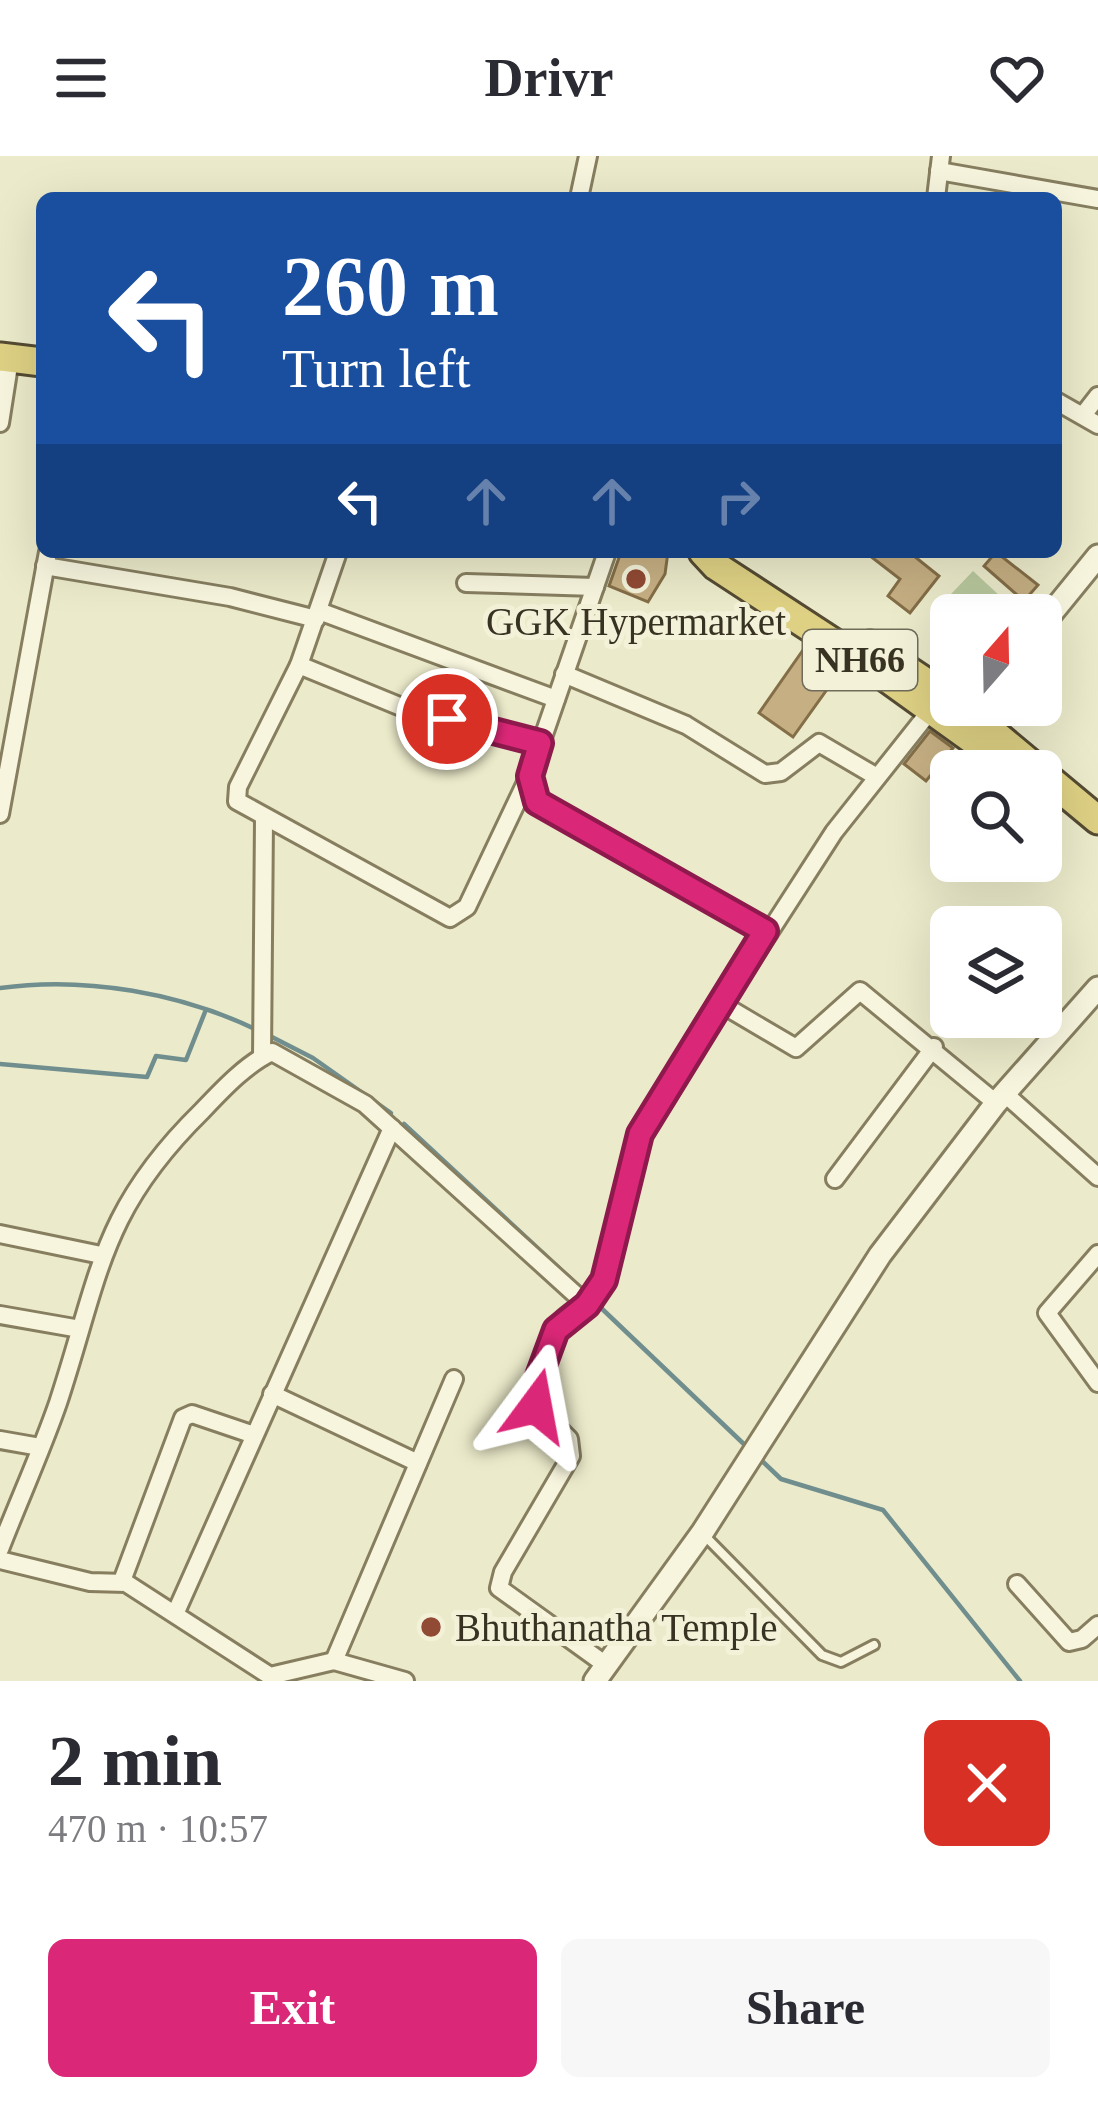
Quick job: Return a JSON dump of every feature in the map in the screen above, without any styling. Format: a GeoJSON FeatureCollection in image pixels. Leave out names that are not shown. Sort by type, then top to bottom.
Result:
{"type":"FeatureCollection","features":[{"type":"Feature","properties":{"kind":"highway"},"geometry":{"type":"LineString","coordinates":[[5,358],[36,361]]}},
{"type":"Feature","properties":{"kind":"highway","name":"NH66"},"geometry":{"type":"LineString","coordinates":[[709,558],[930,693]]}},
{"type":"Feature","properties":{"kind":"highway","name":"NH66"},"geometry":{"type":"LineString","coordinates":[[727,558],[930,691]]}},
{"type":"Feature","properties":{"kind":"highway","name":"NH66"},"geometry":{"type":"LineString","coordinates":[[972,726],[996,750]]}},
{"type":"Feature","properties":{"kind":"highway","name":"NH66"},"geometry":{"type":"LineString","coordinates":[[978,726],[1098,820]]}},
{"type":"Feature","properties":{"kind":"highway"},"geometry":{"type":"LineString","coordinates":[[1062,810],[1098,842]]}},
{"type":"Feature","properties":{"kind":"street"},"geometry":{"type":"LineString","coordinates":[[581,192],[588,156]]}},
{"type":"Feature","properties":{"kind":"street"},"geometry":{"type":"LineString","coordinates":[[940,163],[1098,199]]}},
{"type":"Feature","properties":{"kind":"street"},"geometry":{"type":"LineString","coordinates":[[0,422],[5,358]]}},
{"type":"Feature","properties":{"kind":"street"},"geometry":{"type":"LineString","coordinates":[[1062,403],[1091,419],[1098,397]]}},
{"type":"Feature","properties":{"kind":"street"},"geometry":{"type":"LineString","coordinates":[[1062,600],[1098,556]]}},
{"type":"Feature","properties":{"kind":"street"},"geometry":{"type":"LineString","coordinates":[[336,558],[299,665],[235,795],[242,807],[346,859],[418,905],[459,916],[530,772],[605,558]]}},
{"type":"Feature","properties":{"kind":"street"},"geometry":{"type":"LineString","coordinates":[[0,814],[46,559],[317,615],[556,699]]}},
{"type":"Feature","properties":{"kind":"street"},"geometry":{"type":"LineString","coordinates":[[466,584],[595,587]]}},
{"type":"Feature","properties":{"kind":"street"},"geometry":{"type":"LineString","coordinates":[[299,665],[399,706],[540,743]]}},
{"type":"Feature","properties":{"kind":"street"},"geometry":{"type":"LineString","coordinates":[[564,674],[686,725],[765,774],[781,772],[819,743],[877,777]]}},
{"type":"Feature","properties":{"kind":"street"},"geometry":{"type":"LineString","coordinates":[[933,726],[877,777],[765,931],[640,1134],[604,1280],[587,1305],[556,1330],[535,1399],[569,1439],[571,1456],[503,1572],[499,1588],[600,1673],[746,1467],[835,1319],[1000,1098],[1066,1017],[1098,988]]}},
{"type":"Feature","properties":{"kind":"street"},"geometry":{"type":"LineString","coordinates":[[530,772],[531,790],[541,805],[765,931]]}},
{"type":"Feature","properties":{"kind":"street"},"geometry":{"type":"LineString","coordinates":[[262,1057],[264,819]]}},
{"type":"Feature","properties":{"kind":"street"},"geometry":{"type":"LineString","coordinates":[[723,1005],[796,1048],[860,991],[1098,1177]]}},
{"type":"Feature","properties":{"kind":"street"},"geometry":{"type":"LineString","coordinates":[[836,1179],[934,1047]]}},
{"type":"Feature","properties":{"kind":"street"},"geometry":{"type":"LineString","coordinates":[[0,1549],[40,1447],[101,1255],[129,1196],[167,1145],[262,1057],[277,1052],[311,1069],[392,1128],[587,1305]]}},
{"type":"Feature","properties":{"kind":"street"},"geometry":{"type":"LineString","coordinates":[[176,1612],[392,1128]]}},
{"type":"Feature","properties":{"kind":"street"},"geometry":{"type":"LineString","coordinates":[[0,1234],[101,1255]]}},
{"type":"Feature","properties":{"kind":"street"},"geometry":{"type":"LineString","coordinates":[[1098,1253],[1047,1313],[1098,1383]]}},
{"type":"Feature","properties":{"kind":"street"},"geometry":{"type":"LineString","coordinates":[[0,1315],[80,1329]]}},
{"type":"Feature","properties":{"kind":"street"},"geometry":{"type":"LineString","coordinates":[[334,1661],[454,1378]]}},
{"type":"Feature","properties":{"kind":"street"},"geometry":{"type":"LineString","coordinates":[[272,1394],[418,1463]]}},
{"type":"Feature","properties":{"kind":"street"},"geometry":{"type":"LineString","coordinates":[[122,1582],[183,1418],[200,1416],[254,1435]]}},
{"type":"Feature","properties":{"kind":"street"},"geometry":{"type":"LineString","coordinates":[[0,1440],[40,1447]]}},
{"type":"Feature","properties":{"kind":"street"},"geometry":{"type":"LineString","coordinates":[[0,1560],[90,1582],[122,1582],[176,1612],[268,1678],[334,1661],[405,1681]]}},
{"type":"Feature","properties":{"kind":"street"},"geometry":{"type":"LineString","coordinates":[[1017,1584],[1069,1642],[1082,1640],[1098,1624]]}},
{"type":"Feature","properties":{"kind":"lane"},"geometry":{"type":"LineString","coordinates":[[702,1533],[822,1655],[841,1662],[874,1645]]}},
{"type":"Feature","properties":{"kind":"green space"},"geometry":{"type":"Polygon","coordinates":[[[973,571],[998,594],[951,594],[973,571]]]}},
{"type":"Feature","properties":{"kind":"building","name":"GGK Hypermarket"},"geometry":{"type":"Polygon","coordinates":[[[619,558],[667,558],[665,574],[648,602],[609,586],[619,558]]]}},
{"type":"Feature","properties":{"kind":"building"},"geometry":{"type":"Polygon","coordinates":[[[873,558],[916,558],[939,576],[910,613],[888,596],[900,579],[873,558]]]}},
{"type":"Feature","properties":{"kind":"building"},"geometry":{"type":"Polygon","coordinates":[[[991,558],[1004,558],[1038,585],[1030,594],[1016,594],[984,566],[991,558]]]}},
{"type":"Feature","properties":{"kind":"building"},"geometry":{"type":"Polygon","coordinates":[[[803,650],[838,674],[793,737],[759,713],[803,650]]]}},
{"type":"Feature","properties":{"kind":"building"},"geometry":{"type":"Polygon","coordinates":[[[930,731],[953,748],[930,750],[926,781],[904,764],[930,731]]]}},
{"type":"Feature","properties":{"kind":"waterway"},"geometry":{"type":"LineString","coordinates":[[0,988],[66,984],[132,991],[198,1007],[259,1031]]}},
{"type":"Feature","properties":{"kind":"waterway"},"geometry":{"type":"LineString","coordinates":[[0,1064],[147,1077],[156,1056],[186,1060],[205,1012]]}},
{"type":"Feature","properties":{"kind":"waterway"},"geometry":{"type":"LineString","coordinates":[[270,1036],[313,1058],[391,1113]]}},
{"type":"Feature","properties":{"kind":"waterway"},"geometry":{"type":"LineString","coordinates":[[404,1124],[585,1292]]}},
{"type":"Feature","properties":{"kind":"waterway"},"geometry":{"type":"LineString","coordinates":[[598,1305],[748,1448]]}},
{"type":"Feature","properties":{"kind":"waterway"},"geometry":{"type":"LineString","coordinates":[[761,1460],[781,1479],[883,1510],[1020,1681]]}},
{"type":"Feature","properties":{"kind":"place","name":"GGK Hypermarket"},"geometry":{"type":"Point","coordinates":[636,579]}},
{"type":"Feature","properties":{"kind":"place","name":"Bhuthanatha Temple"},"geometry":{"type":"Point","coordinates":[431,1627]}},
{"type":"Feature","properties":{"kind":"route"},"geometry":{"type":"LineString","coordinates":[[447,719],[487,725],[540,743],[530,776],[537,802],[765,931],[734,989],[640,1134],[604,1280],[587,1305],[560,1322],[539,1376],[536,1406]]}}]}
